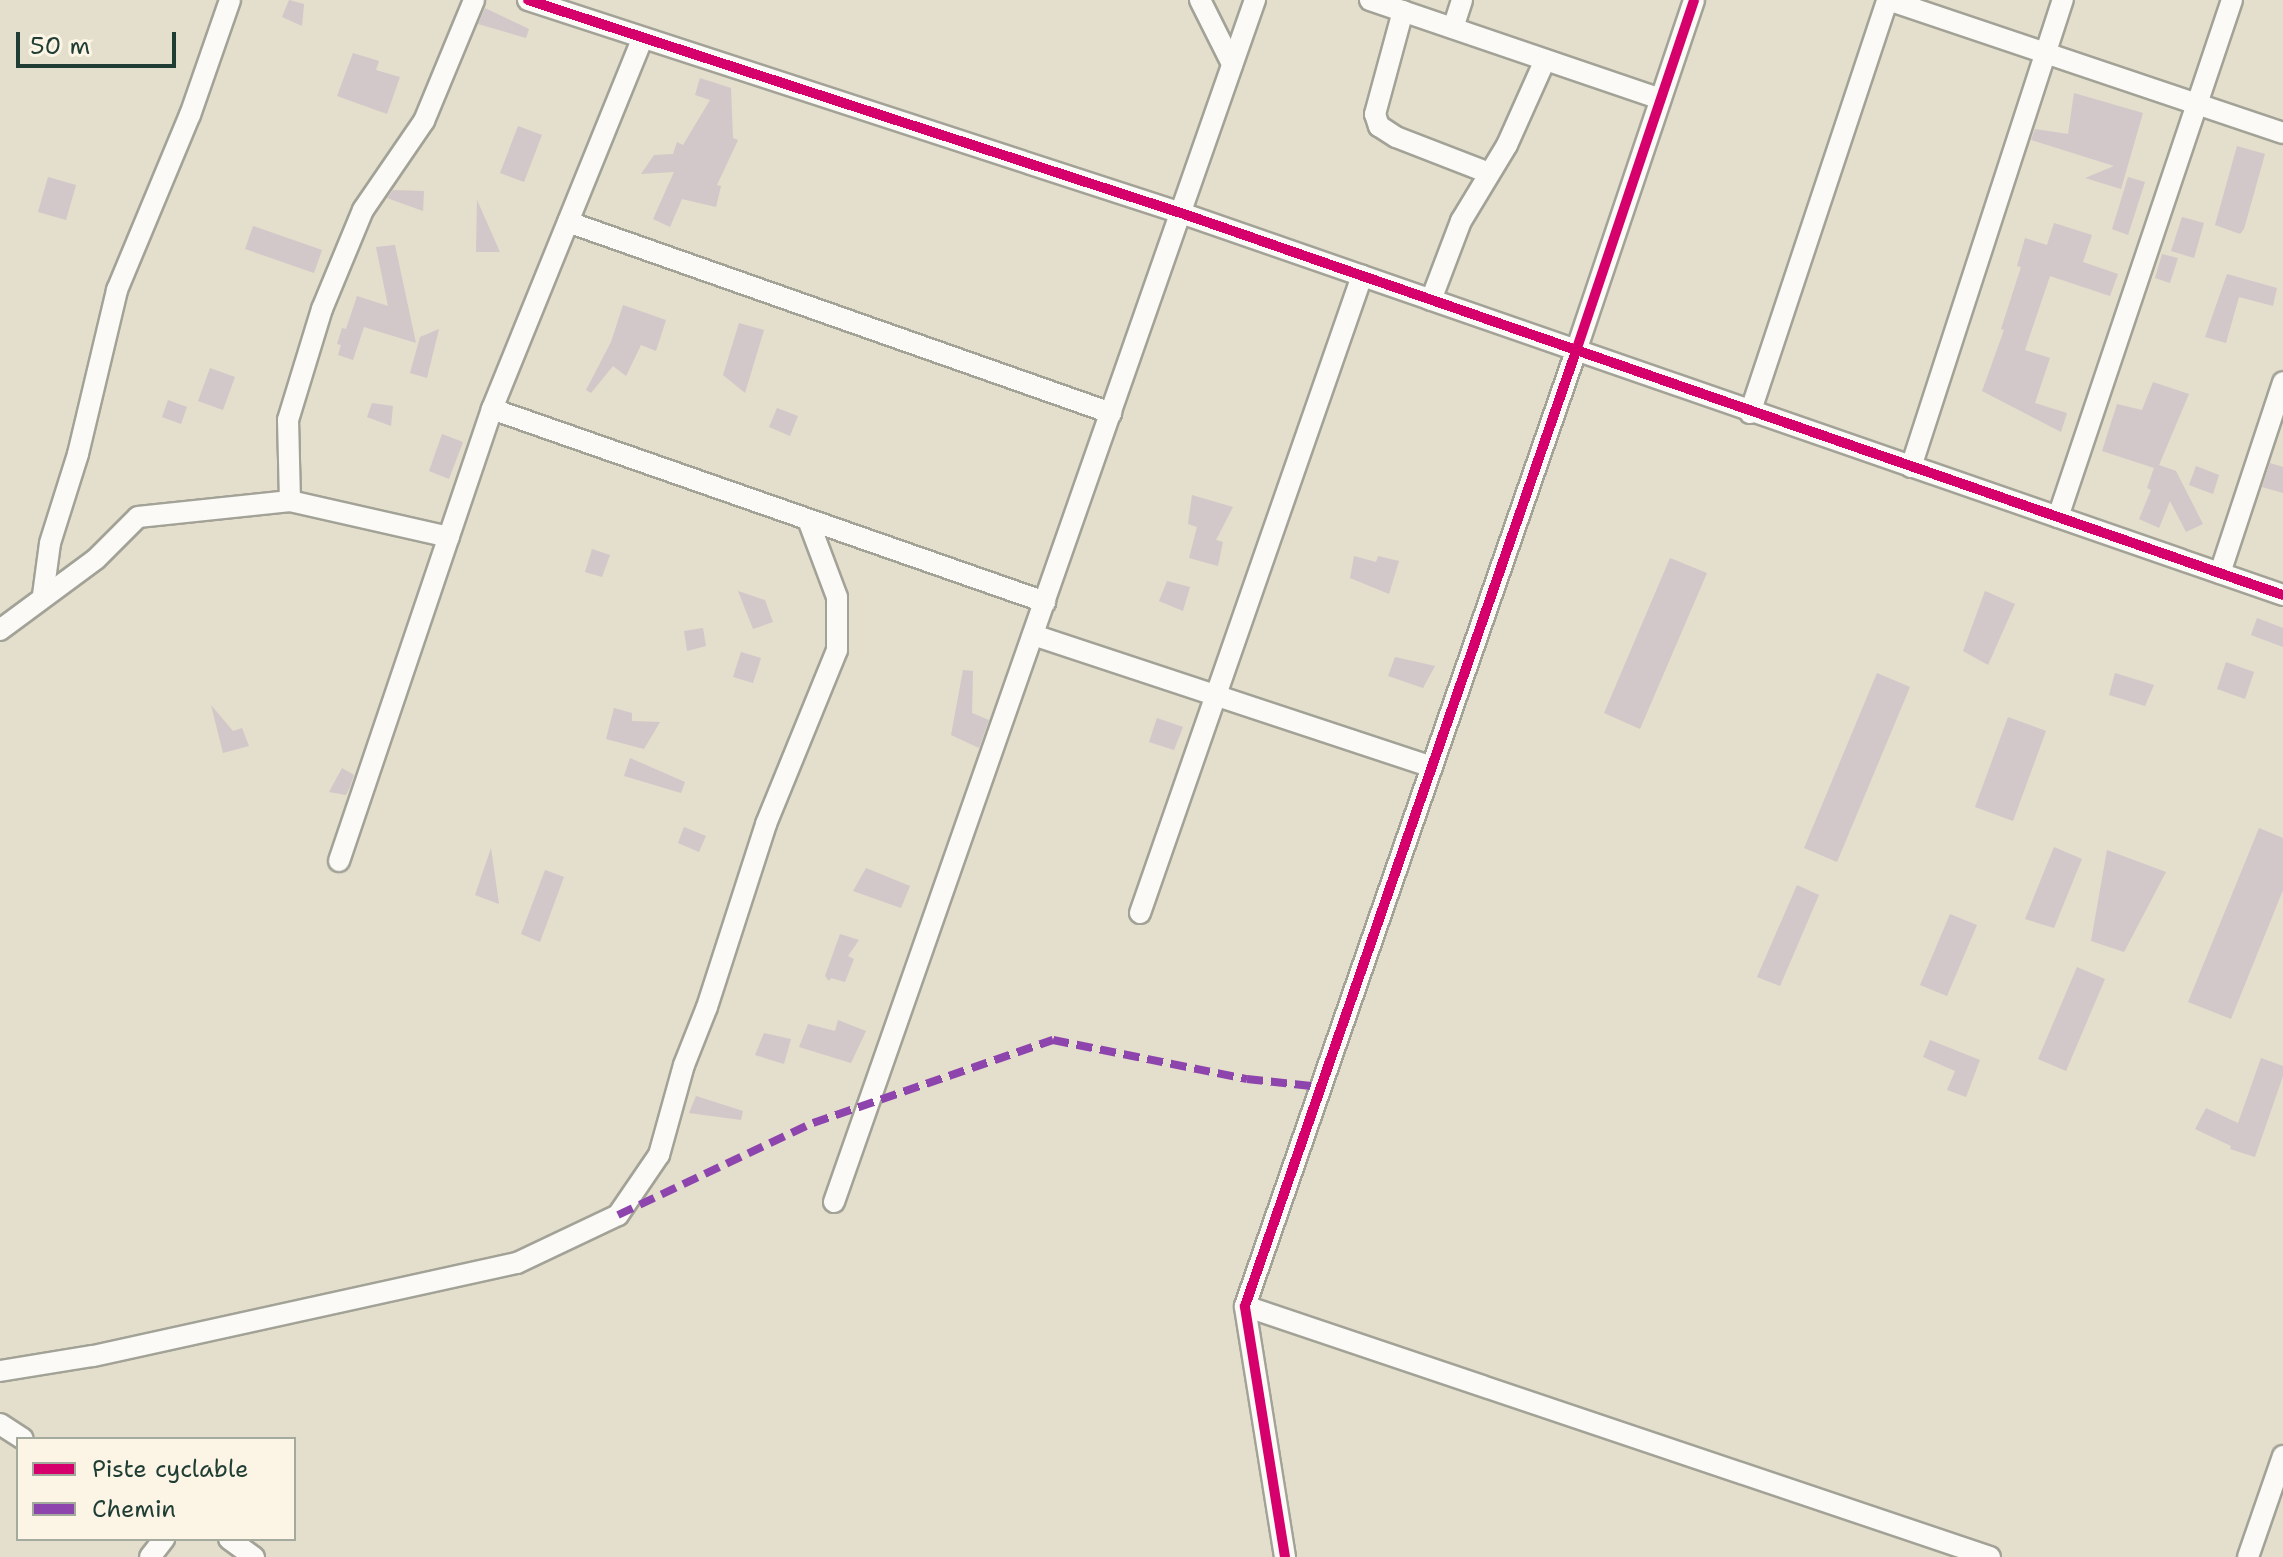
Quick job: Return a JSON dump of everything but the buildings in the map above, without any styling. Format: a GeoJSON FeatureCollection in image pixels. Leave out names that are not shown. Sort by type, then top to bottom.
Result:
{"type":"FeatureCollection","features":[{"type":"Feature","properties":{"kind":"street"},"geometry":{"type":"LineString","coordinates":[[43,595],[50,543],[78,454],[117,290],[190,115],[230,0]]}},
{"type":"Feature","properties":{"kind":"street"},"geometry":{"type":"LineString","coordinates":[[290,501],[288,420],[322,309],[363,210],[424,121],[474,0]]}},
{"type":"Feature","properties":{"kind":"street"},"geometry":{"type":"LineString","coordinates":[[528,0],[1181,213],[1750,413],[2283,595]]}},
{"type":"Feature","properties":{"kind":"street"},"geometry":{"type":"LineString","coordinates":[[1200,0],[1232,64]]}},
{"type":"Feature","properties":{"kind":"street"},"geometry":{"type":"LineString","coordinates":[[834,1202],[1255,0]]}},
{"type":"Feature","properties":{"kind":"street"},"geometry":{"type":"LineString","coordinates":[[1370,0],[1661,99]]}},
{"type":"Feature","properties":{"kind":"street"},"geometry":{"type":"LineString","coordinates":[[1453,28],[1462,0]]}},
{"type":"Feature","properties":{"kind":"street"},"geometry":{"type":"LineString","coordinates":[[1285,1557],[1245,1306],[1576,351],[1694,0]]}},
{"type":"Feature","properties":{"kind":"street"},"geometry":{"type":"LineString","coordinates":[[1750,413],[1887,0],[2283,133]]}},
{"type":"Feature","properties":{"kind":"street"},"geometry":{"type":"LineString","coordinates":[[1911,467],[2063,0]]}},
{"type":"Feature","properties":{"kind":"street"},"geometry":{"type":"LineString","coordinates":[[2058,517],[2232,0]]}},
{"type":"Feature","properties":{"kind":"street"},"geometry":{"type":"LineString","coordinates":[[1403,11],[1375,114],[1379,126],[1396,137],[1489,173]]}},
{"type":"Feature","properties":{"kind":"street"},"geometry":{"type":"LineString","coordinates":[[339,861],[492,409],[642,39]]}},
{"type":"Feature","properties":{"kind":"street"},"geometry":{"type":"LineString","coordinates":[[1431,300],[1461,221],[1507,145],[1545,60]]}},
{"type":"Feature","properties":{"kind":"street"},"geometry":{"type":"LineString","coordinates":[[568,222],[1111,413]]}},
{"type":"Feature","properties":{"kind":"street"},"geometry":{"type":"LineString","coordinates":[[1140,913],[1362,276]]}},
{"type":"Feature","properties":{"kind":"street"},"geometry":{"type":"LineString","coordinates":[[2220,573],[2283,382]]}},
{"type":"Feature","properties":{"kind":"street"},"geometry":{"type":"LineString","coordinates":[[492,409],[1045,602]]}},
{"type":"Feature","properties":{"kind":"street"},"geometry":{"type":"LineString","coordinates":[[0,630],[43,595],[96,559],[138,517],[290,501],[449,537]]}},
{"type":"Feature","properties":{"kind":"street"},"geometry":{"type":"LineString","coordinates":[[0,1371],[93,1356],[517,1263],[618,1215],[659,1155],[684,1065],[707,1007],[766,824],[837,650],[837,597],[808,520]]}},
{"type":"Feature","properties":{"kind":"street"},"geometry":{"type":"LineString","coordinates":[[1033,635],[1432,767]]}},
{"type":"Feature","properties":{"kind":"street"},"geometry":{"type":"LineString","coordinates":[[1245,1306],[1990,1557]]}},
{"type":"Feature","properties":{"kind":"street"},"geometry":{"type":"LineString","coordinates":[[0,1424],[20,1437]]}},
{"type":"Feature","properties":{"kind":"street"},"geometry":{"type":"LineString","coordinates":[[2248,1557],[2283,1456]]}},
{"type":"Feature","properties":{"kind":"street"},"geometry":{"type":"LineString","coordinates":[[150,1557],[162,1541]]}},
{"type":"Feature","properties":{"kind":"street"},"geometry":{"type":"LineString","coordinates":[[232,1541],[254,1557]]}},
{"type":"Feature","properties":{"kind":"marked path"},"geometry":{"type":"LineString","coordinates":[[618,1215],[813,1123],[1053,1040],[1247,1079],[1321,1087]]}},
{"type":"Feature","properties":{"kind":"cycle path"},"geometry":{"type":"LineString","coordinates":[[528,0],[1181,213],[2283,595]]}},
{"type":"Feature","properties":{"kind":"cycle path"},"geometry":{"type":"LineString","coordinates":[[1285,1557],[1245,1306],[1576,351],[1694,0]]}}]}
